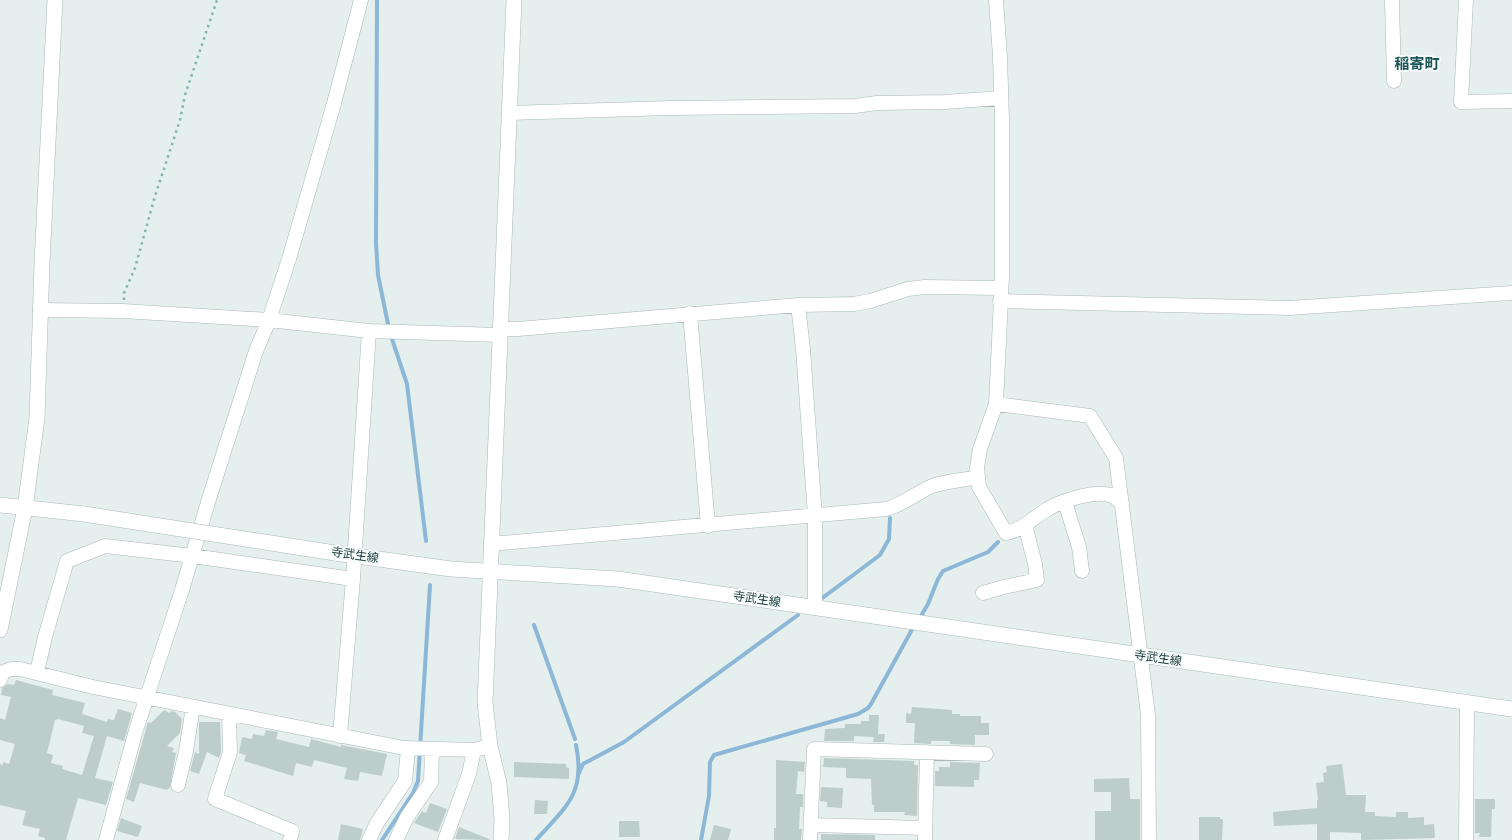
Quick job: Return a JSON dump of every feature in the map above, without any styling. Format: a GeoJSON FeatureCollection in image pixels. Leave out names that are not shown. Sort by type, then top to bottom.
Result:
{"type":"FeatureCollection","features":[{"type":"Feature","properties":{"kind":"main road"},"geometry":{"type":"LineString","coordinates":[[0,630],[25,508],[37,418],[40,310],[55,0]]}},
{"type":"Feature","properties":{"kind":"main road"},"geometry":{"type":"LineString","coordinates":[[501,840],[502,820],[499,783],[490,746],[485,703],[514,0]]}},
{"type":"Feature","properties":{"kind":"main road","name":"寺武生線"},"geometry":{"type":"LineString","coordinates":[[0,505],[84,514],[451,569],[618,579],[1512,709]]}},
{"type":"Feature","properties":{"kind":"street"},"geometry":{"type":"LineString","coordinates":[[106,840],[136,730],[193,556],[256,351],[300,221],[361,0]]}},
{"type":"Feature","properties":{"kind":"street"},"geometry":{"type":"LineString","coordinates":[[996,0],[1001,98],[1000,295],[996,404],[980,449],[978,460],[979,488],[1006,533],[1017,531],[1047,509],[1065,502],[1097,494],[1112,496],[1122,503]]}},
{"type":"Feature","properties":{"kind":"street"},"geometry":{"type":"LineString","coordinates":[[1392,0],[1394,81]]}},
{"type":"Feature","properties":{"kind":"street"},"geometry":{"type":"LineString","coordinates":[[1466,0],[1461,102],[1512,102]]}},
{"type":"Feature","properties":{"kind":"street"},"geometry":{"type":"LineString","coordinates":[[509,113],[670,108],[855,106],[877,102],[945,102],[1001,98]]}},
{"type":"Feature","properties":{"kind":"street"},"geometry":{"type":"LineString","coordinates":[[40,310],[123,311],[268,320],[369,331],[500,332],[690,313],[798,305],[854,304],[908,289],[925,287],[1000,295],[1289,308],[1512,293]]}},
{"type":"Feature","properties":{"kind":"street"},"geometry":{"type":"LineString","coordinates":[[798,305],[815,516],[815,608]]}},
{"type":"Feature","properties":{"kind":"street"},"geometry":{"type":"LineString","coordinates":[[690,313],[708,526]]}},
{"type":"Feature","properties":{"kind":"street"},"geometry":{"type":"LineString","coordinates":[[340,736],[353,579],[369,331]]}},
{"type":"Feature","properties":{"kind":"street"},"geometry":{"type":"LineString","coordinates":[[996,404],[1090,416],[1116,458],[1148,715],[1149,840]]}},
{"type":"Feature","properties":{"kind":"street"},"geometry":{"type":"LineString","coordinates":[[491,544],[708,526],[891,508],[935,485],[978,478]]}},
{"type":"Feature","properties":{"kind":"street"},"geometry":{"type":"LineString","coordinates":[[1065,502],[1079,547],[1082,571]]}},
{"type":"Feature","properties":{"kind":"street"},"geometry":{"type":"LineString","coordinates":[[984,593],[1004,586],[1036,580],[1035,564],[1025,525]]}},
{"type":"Feature","properties":{"kind":"street"},"geometry":{"type":"LineString","coordinates":[[37,672],[67,561],[105,546],[193,556],[353,579]]}},
{"type":"Feature","properties":{"kind":"street"},"geometry":{"type":"LineString","coordinates":[[0,680],[3,672],[11,669],[37,672],[93,687],[410,749],[474,750],[490,746]]}},
{"type":"Feature","properties":{"kind":"street"},"geometry":{"type":"LineString","coordinates":[[1466,840],[1467,703]]}},
{"type":"Feature","properties":{"kind":"street"},"geometry":{"type":"LineString","coordinates":[[178,785],[193,707]]}},
{"type":"Feature","properties":{"kind":"street"},"geometry":{"type":"LineString","coordinates":[[229,714],[230,752],[215,798],[292,831],[290,840]]}},
{"type":"Feature","properties":{"kind":"street"},"geometry":{"type":"LineString","coordinates":[[369,840],[377,823],[404,781],[410,749]]}},
{"type":"Feature","properties":{"kind":"street"},"geometry":{"type":"LineString","coordinates":[[810,840],[814,749],[986,754]]}},
{"type":"Feature","properties":{"kind":"street"},"geometry":{"type":"LineString","coordinates":[[396,840],[407,817],[430,782],[431,750]]}},
{"type":"Feature","properties":{"kind":"street"},"geometry":{"type":"LineString","coordinates":[[445,840],[467,782],[474,750]]}},
{"type":"Feature","properties":{"kind":"street"},"geometry":{"type":"LineString","coordinates":[[811,825],[925,834],[927,752]]}},
{"type":"Feature","properties":{"kind":"path"},"geometry":{"type":"LineString","coordinates":[[123,311],[124,293],[135,268],[155,196],[217,0]]}},
{"type":"Feature","properties":{"kind":"building"},"geometry":{"type":"Polygon","coordinates":[[[16,680],[53,690],[52,695],[85,703],[82,714],[107,722],[108,719],[114,720],[118,709],[132,713],[124,741],[107,736],[95,778],[113,782],[106,805],[78,798],[66,840],[45,840],[45,838],[38,836],[40,829],[22,825],[26,811],[0,805],[0,764],[3,765],[3,762],[9,764],[15,744],[0,740],[0,718],[5,720],[11,697],[1,695],[2,688],[8,684],[14,685],[16,680]],[[58,719],[55,720],[47,753],[53,755],[51,763],[63,766],[62,769],[82,775],[94,736],[82,733],[84,726],[58,719]]]}},
{"type":"Feature","properties":{"kind":"building"},"geometry":{"type":"Polygon","coordinates":[[[912,707],[952,710],[952,714],[960,714],[960,716],[981,716],[981,723],[989,723],[989,735],[975,735],[975,745],[950,744],[950,741],[931,741],[931,744],[914,743],[915,723],[906,723],[906,713],[911,714],[912,707]]]}},
{"type":"Feature","properties":{"kind":"building"},"geometry":{"type":"Polygon","coordinates":[[[164,710],[169,713],[171,711],[175,712],[182,719],[180,733],[167,746],[174,748],[172,752],[176,753],[170,787],[167,790],[140,783],[134,802],[126,799],[148,722],[151,723],[164,710]]]}},
{"type":"Feature","properties":{"kind":"building"},"geometry":{"type":"Polygon","coordinates":[[[869,715],[879,715],[878,734],[885,734],[884,742],[873,742],[874,737],[854,736],[854,741],[824,741],[825,729],[845,728],[845,724],[861,724],[861,721],[869,721],[869,715]]]}},
{"type":"Feature","properties":{"kind":"building"},"geometry":{"type":"Polygon","coordinates":[[[199,722],[220,722],[221,752],[219,758],[207,752],[199,774],[190,771],[195,752],[199,754],[199,722]]]}},
{"type":"Feature","properties":{"kind":"building"},"geometry":{"type":"Polygon","coordinates":[[[266,730],[278,732],[276,739],[309,747],[311,739],[341,747],[341,745],[387,754],[382,776],[360,772],[358,781],[344,779],[347,768],[314,760],[312,767],[296,763],[293,776],[244,761],[246,755],[239,753],[242,737],[252,739],[253,734],[264,736],[266,730]]]}},
{"type":"Feature","properties":{"kind":"building"},"geometry":{"type":"Polygon","coordinates":[[[824,758],[914,761],[914,765],[918,765],[917,816],[904,815],[905,812],[874,812],[871,779],[846,778],[846,768],[823,767],[824,758]]]}},
{"type":"Feature","properties":{"kind":"building"},"geometry":{"type":"Polygon","coordinates":[[[776,760],[805,762],[804,772],[798,771],[796,794],[803,794],[803,807],[800,807],[799,829],[802,829],[801,840],[774,840],[774,828],[776,828],[776,760]]]}},
{"type":"Feature","properties":{"kind":"building"},"geometry":{"type":"Polygon","coordinates":[[[514,762],[566,764],[566,767],[569,768],[569,779],[514,777],[514,762]]]}},
{"type":"Feature","properties":{"kind":"building"},"geometry":{"type":"Polygon","coordinates":[[[950,762],[980,763],[979,780],[974,780],[974,787],[935,786],[935,771],[939,771],[939,767],[950,767],[950,762]]]}},
{"type":"Feature","properties":{"kind":"building"},"geometry":{"type":"Polygon","coordinates":[[[1342,764],[1346,795],[1366,795],[1365,812],[1375,812],[1375,816],[1396,817],[1396,812],[1408,812],[1408,818],[1424,817],[1424,825],[1434,824],[1435,838],[1361,840],[1361,833],[1330,832],[1330,840],[1317,840],[1317,824],[1274,826],[1273,812],[1317,808],[1316,783],[1324,782],[1323,773],[1327,772],[1326,766],[1342,764]]]}},
{"type":"Feature","properties":{"kind":"building"},"geometry":{"type":"Polygon","coordinates":[[[1129,778],[1130,799],[1140,799],[1140,840],[1095,840],[1095,811],[1111,811],[1111,792],[1094,792],[1094,779],[1129,778]]]}},
{"type":"Feature","properties":{"kind":"building"},"geometry":{"type":"Polygon","coordinates":[[[821,787],[843,788],[842,808],[827,807],[827,802],[820,801],[821,787]]]}},
{"type":"Feature","properties":{"kind":"building"},"geometry":{"type":"Polygon","coordinates":[[[1475,799],[1495,799],[1495,809],[1492,809],[1491,837],[1479,837],[1480,833],[1475,833],[1475,799]]]}},
{"type":"Feature","properties":{"kind":"building"},"geometry":{"type":"Polygon","coordinates":[[[535,800],[548,801],[547,814],[534,814],[535,800]]]}},
{"type":"Feature","properties":{"kind":"building"},"geometry":{"type":"Polygon","coordinates":[[[430,803],[447,809],[438,832],[414,823],[422,811],[426,813],[430,803]]]}},
{"type":"Feature","properties":{"kind":"building"},"geometry":{"type":"Polygon","coordinates":[[[1199,817],[1220,817],[1220,819],[1223,819],[1222,840],[1199,840],[1199,817]]]}},
{"type":"Feature","properties":{"kind":"building"},"geometry":{"type":"Polygon","coordinates":[[[121,818],[142,826],[138,837],[117,831],[121,818]]]}},
{"type":"Feature","properties":{"kind":"building"},"geometry":{"type":"Polygon","coordinates":[[[619,821],[639,821],[640,837],[619,837],[619,821]]]}},
{"type":"Feature","properties":{"kind":"building"},"geometry":{"type":"Polygon","coordinates":[[[341,824],[363,829],[360,840],[338,840],[341,824]]]}},
{"type":"Feature","properties":{"kind":"building"},"geometry":{"type":"Polygon","coordinates":[[[714,825],[731,829],[728,840],[710,840],[714,825]]]}},
{"type":"Feature","properties":{"kind":"building"},"geometry":{"type":"Polygon","coordinates":[[[459,827],[489,839],[489,840],[455,839],[459,827]]]}},
{"type":"Feature","properties":{"kind":"building"},"geometry":{"type":"Polygon","coordinates":[[[821,834],[875,835],[875,840],[821,840],[821,834]]]}},
{"type":"Feature","properties":{"kind":"waterway"},"geometry":{"type":"LineString","coordinates":[[377,0],[376,243],[378,275],[388,324]]}},
{"type":"Feature","properties":{"kind":"waterway"},"geometry":{"type":"LineString","coordinates":[[392,339],[407,384],[426,541]]}},
{"type":"Feature","properties":{"kind":"waterway"},"geometry":{"type":"LineString","coordinates":[[821,599],[880,555],[889,539],[890,518]]}},
{"type":"Feature","properties":{"kind":"waterway"},"geometry":{"type":"LineString","coordinates":[[921,616],[943,571],[988,552],[998,542]]}},
{"type":"Feature","properties":{"kind":"waterway"},"geometry":{"type":"LineString","coordinates":[[382,840],[413,793],[418,781],[430,585]]}},
{"type":"Feature","properties":{"kind":"waterway"},"geometry":{"type":"LineString","coordinates":[[578,775],[583,764],[624,742],[798,615]]}},
{"type":"Feature","properties":{"kind":"waterway"},"geometry":{"type":"LineString","coordinates":[[534,625],[575,739]]}},
{"type":"Feature","properties":{"kind":"waterway"},"geometry":{"type":"LineString","coordinates":[[701,840],[709,796],[710,762],[714,755],[858,714],[868,708],[914,626]]}},
{"type":"Feature","properties":{"kind":"waterway"},"geometry":{"type":"LineString","coordinates":[[536,840],[564,808],[576,787],[578,775],[576,745]]}},
{"type":"Feature","properties":{"kind":"district","name":"稲寄町"},"geometry":{"type":"Point","coordinates":[1417,64]}}]}
